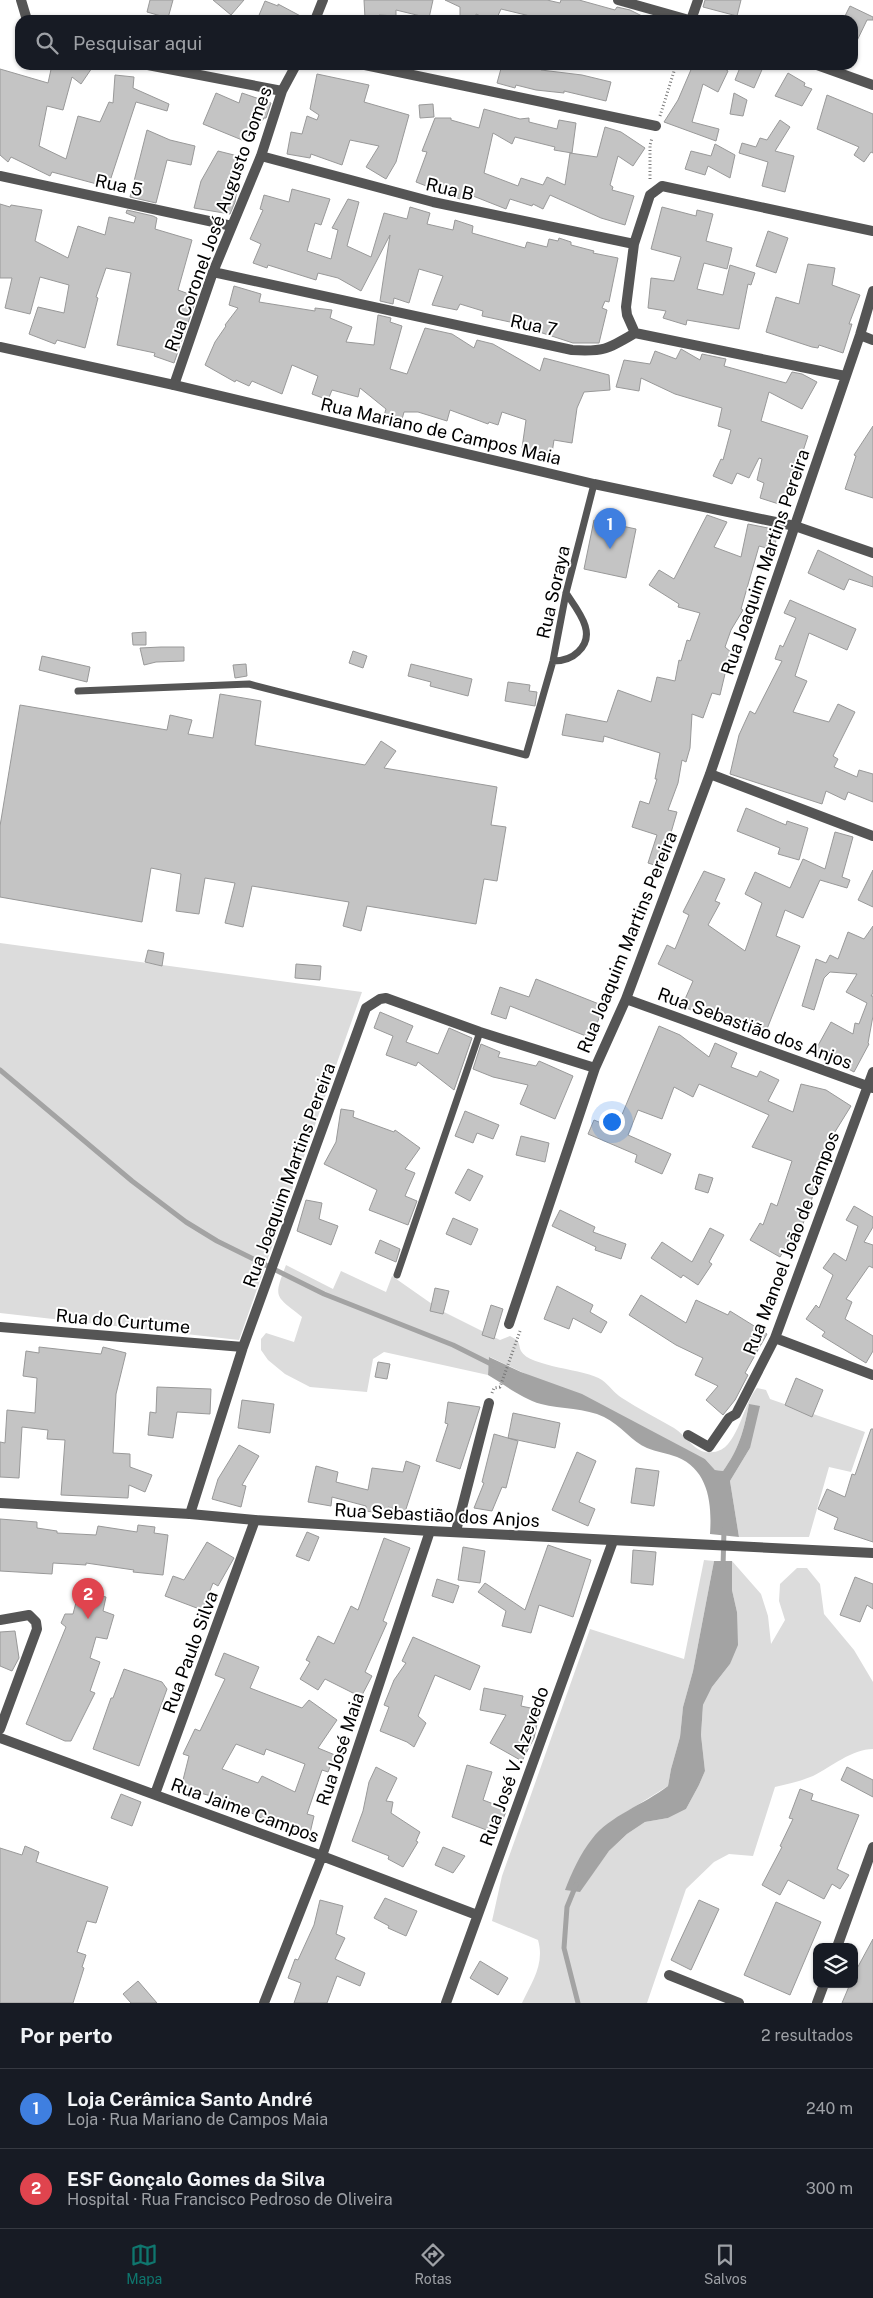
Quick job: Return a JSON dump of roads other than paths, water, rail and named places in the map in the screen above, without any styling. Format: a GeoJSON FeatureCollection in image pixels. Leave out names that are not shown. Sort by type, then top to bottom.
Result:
{"type":"FeatureCollection","features":[{"type":"Feature","properties":{"kind":"street"},"geometry":{"type":"LineString","coordinates":[[21,0],[25,15]]}},
{"type":"Feature","properties":{"kind":"street"},"geometry":{"type":"LineString","coordinates":[[317,15],[323,0]]}},
{"type":"Feature","properties":{"kind":"street"},"geometry":{"type":"LineString","coordinates":[[618,0],[672,15]]}},
{"type":"Feature","properties":{"kind":"street"},"geometry":{"type":"LineString","coordinates":[[692,15],[698,0]]}},
{"type":"Feature","properties":{"kind":"street"},"geometry":{"type":"LineString","coordinates":[[174,70],[282,91]]}},
{"type":"Feature","properties":{"kind":"street","name":"Rua Coronel José Augusto Gomes"},"geometry":{"type":"LineString","coordinates":[[174,385],[213,272],[261,156],[282,91],[293,70]]}},
{"type":"Feature","properties":{"kind":"street"},"geometry":{"type":"LineString","coordinates":[[389,70],[656,126]]}},
{"type":"Feature","properties":{"kind":"street"},"geometry":{"type":"LineString","coordinates":[[831,70],[873,85]]}},
{"type":"Feature","properties":{"kind":"street","name":"Rua B"},"geometry":{"type":"LineString","coordinates":[[261,156],[433,202],[634,244]]}},
{"type":"Feature","properties":{"kind":"street","name":"Rua 5"},"geometry":{"type":"LineString","coordinates":[[0,176],[232,226]]}},
{"type":"Feature","properties":{"kind":"street"},"geometry":{"type":"LineString","coordinates":[[844,376],[635,332],[627,315],[626,307],[634,244],[650,195],[662,186],[873,231]]}},
{"type":"Feature","properties":{"kind":"street","name":"Rua 7"},"geometry":{"type":"LineString","coordinates":[[213,272],[572,350],[597,352],[609,349],[635,332]]}},
{"type":"Feature","properties":{"kind":"street","name":"Rua Joaquim Martins Pereira"},"geometry":{"type":"LineString","coordinates":[[190,1514],[243,1347],[269,1280],[366,1008],[380,999],[386,998],[480,1032],[595,1068],[626,999],[710,774],[844,376],[860,335],[873,291]]}},
{"type":"Feature","properties":{"kind":"street"},"geometry":{"type":"LineString","coordinates":[[860,335],[873,340]]}},
{"type":"Feature","properties":{"kind":"street","name":"Rua Mariano de Campos Maia"},"geometry":{"type":"LineString","coordinates":[[0,347],[174,385],[594,484],[795,526],[873,554]]}},
{"type":"Feature","properties":{"kind":"street"},"geometry":{"type":"LineString","coordinates":[[710,774],[873,836]]}},
{"type":"Feature","properties":{"kind":"street","name":"Rua Sebastião dos Anjos"},"geometry":{"type":"LineString","coordinates":[[626,999],[871,1087]]}},
{"type":"Feature","properties":{"kind":"street"},"geometry":{"type":"LineString","coordinates":[[509,1324],[595,1068]]}},
{"type":"Feature","properties":{"kind":"street","name":"Rua Manoel João de Campos"},"geometry":{"type":"LineString","coordinates":[[688,1435],[709,1447],[729,1418],[736,1414],[775,1338],[871,1087],[873,1072]]}},
{"type":"Feature","properties":{"kind":"street","name":"Rua do Curtume"},"geometry":{"type":"LineString","coordinates":[[0,1327],[243,1347]]}},
{"type":"Feature","properties":{"kind":"street"},"geometry":{"type":"LineString","coordinates":[[775,1338],[873,1376]]}},
{"type":"Feature","properties":{"kind":"street"},"geometry":{"type":"LineString","coordinates":[[456,1531],[489,1403]]}},
{"type":"Feature","properties":{"kind":"street","name":"Rua Sebastião dos Anjos"},"geometry":{"type":"LineString","coordinates":[[0,1503],[430,1531],[873,1553]]}},
{"type":"Feature","properties":{"kind":"street","name":"Rua Paulo Silva"},"geometry":{"type":"LineString","coordinates":[[155,1794],[255,1520]]}},
{"type":"Feature","properties":{"kind":"street","name":"Rua José Maia"},"geometry":{"type":"LineString","coordinates":[[264,2003],[322,1856],[430,1531]]}},
{"type":"Feature","properties":{"kind":"street","name":"Rua José V. Azevedo"},"geometry":{"type":"LineString","coordinates":[[446,2003],[613,1541]]}},
{"type":"Feature","properties":{"kind":"street"},"geometry":{"type":"LineString","coordinates":[[0,1620],[28,1615],[33,1616],[37,1629],[0,1729]]}},
{"type":"Feature","properties":{"kind":"street","name":"Rua Jaime Campos"},"geometry":{"type":"LineString","coordinates":[[0,1738],[322,1856],[477,1916]]}},
{"type":"Feature","properties":{"kind":"street"},"geometry":{"type":"LineString","coordinates":[[838,1943],[873,1847]]}},
{"type":"Feature","properties":{"kind":"street"},"geometry":{"type":"LineString","coordinates":[[669,1975],[739,2003]]}},
{"type":"Feature","properties":{"kind":"street"},"geometry":{"type":"LineString","coordinates":[[817,2003],[823,1988]]}},
{"type":"Feature","properties":{"kind":"lane","name":"Rua Soraya"},"geometry":{"type":"LineString","coordinates":[[78,691],[249,684],[526,756],[553,661],[566,593],[594,484]]}},
{"type":"Feature","properties":{"kind":"lane"},"geometry":{"type":"LineString","coordinates":[[553,661],[564,661],[575,655],[584,647],[587,637],[584,622],[566,593]]}},
{"type":"Feature","properties":{"kind":"lane"},"geometry":{"type":"LineString","coordinates":[[397,1275],[480,1032]]}},
{"type":"Feature","properties":{"kind":"waterway"},"geometry":{"type":"LineString","coordinates":[[0,1070],[132,1181],[186,1222],[217,1241],[324,1294],[453,1345],[493,1365]]}},
{"type":"Feature","properties":{"kind":"waterway"},"geometry":{"type":"LineString","coordinates":[[723,1567],[724,1530]]}},
{"type":"Feature","properties":{"kind":"waterway"},"geometry":{"type":"LineString","coordinates":[[576,1885],[567,1907],[564,1948],[578,2003]]}},
{"type":"Feature","properties":{"kind":"place","name":"Loja Cerâmica Santo André"},"geometry":{"type":"Point","coordinates":[610,549]}},
{"type":"Feature","properties":{"kind":"place","name":"ESF Gonçalo Gomes da Silva"},"geometry":{"type":"Point","coordinates":[88,1619]}}]}
